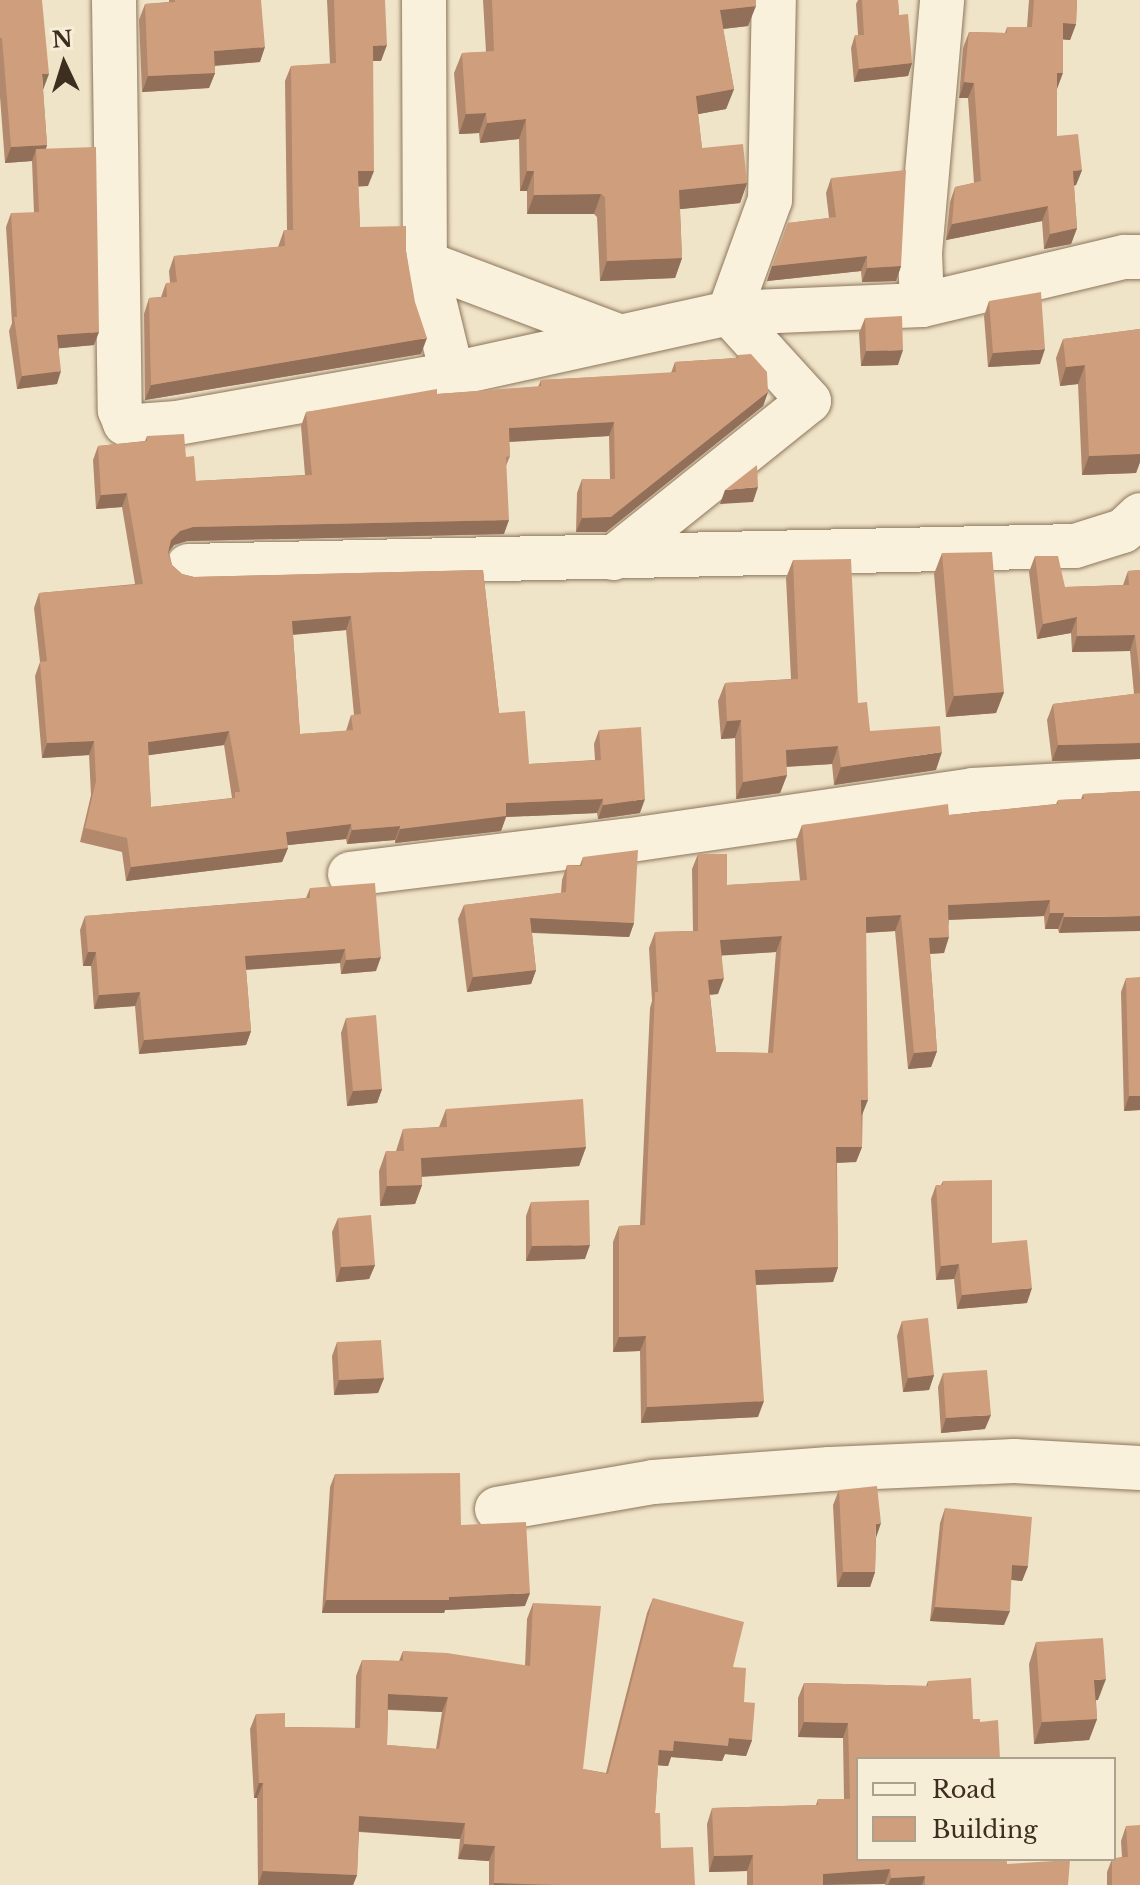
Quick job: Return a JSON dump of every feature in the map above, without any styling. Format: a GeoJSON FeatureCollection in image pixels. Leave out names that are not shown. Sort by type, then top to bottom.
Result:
{"type":"FeatureCollection","features":[{"type":"Feature","properties":{"kind":"street"},"geometry":{"type":"LineString","coordinates":[[114,0],[119,380],[120,410],[125,423],[137,426],[177,423],[452,374],[729,313],[922,305],[1124,257],[1140,257]]}},
{"type":"Feature","properties":{"kind":"street"},"geometry":{"type":"LineString","coordinates":[[424,0],[425,263],[452,374]]}},
{"type":"Feature","properties":{"kind":"street"},"geometry":{"type":"LineString","coordinates":[[729,313],[770,200],[774,0]]}},
{"type":"Feature","properties":{"kind":"street"},"geometry":{"type":"LineString","coordinates":[[922,305],[920,253],[942,0]]}},
{"type":"Feature","properties":{"kind":"street"},"geometry":{"type":"LineString","coordinates":[[425,263],[618,336]]}},
{"type":"Feature","properties":{"kind":"street"},"geometry":{"type":"LineString","coordinates":[[613,558],[809,401],[729,313]]}},
{"type":"Feature","properties":{"kind":"street"},"geometry":{"type":"LineString","coordinates":[[188,566],[1075,546],[1123,531],[1140,515]]}},
{"type":"Feature","properties":{"kind":"street"},"geometry":{"type":"LineString","coordinates":[[350,874],[624,841],[972,790],[1140,781]]}},
{"type":"Feature","properties":{"kind":"street"},"geometry":{"type":"LineString","coordinates":[[497,1509],[653,1482],[830,1469],[1014,1461],[1140,1468]]}},
{"type":"Feature","properties":{"kind":"building"},"geometry":{"type":"Polygon","coordinates":[[[0,0],[42,0],[49,74],[42,74],[47,145],[11,147],[0,38],[0,0]]]}},
{"type":"Feature","properties":{"kind":"building"},"geometry":{"type":"Polygon","coordinates":[[[175,0],[261,0],[265,47],[214,51],[215,73],[148,76],[145,4],[175,0]]]}},
{"type":"Feature","properties":{"kind":"building"},"geometry":{"type":"Polygon","coordinates":[[[334,0],[385,0],[387,45],[373,46],[374,171],[358,171],[360,227],[406,226],[406,251],[415,302],[427,338],[151,385],[149,298],[167,297],[166,283],[177,282],[174,256],[285,246],[284,230],[293,230],[291,66],[336,63],[334,0]]]}},
{"type":"Feature","properties":{"kind":"building"},"geometry":{"type":"Polygon","coordinates":[[[492,0],[756,0],[756,6],[720,10],[734,89],[696,96],[702,148],[743,144],[747,183],[679,190],[682,258],[607,261],[605,197],[601,194],[534,195],[534,171],[527,171],[526,119],[487,123],[486,113],[466,114],[462,53],[494,51],[492,0]]]}},
{"type":"Feature","properties":{"kind":"building"},"geometry":{"type":"Polygon","coordinates":[[[862,0],[898,0],[899,15],[908,14],[912,63],[859,69],[855,35],[864,35],[862,0]]]}},
{"type":"Feature","properties":{"kind":"building"},"geometry":{"type":"Polygon","coordinates":[[[1034,0],[1077,0],[1076,24],[1063,23],[1063,73],[1057,73],[1057,136],[1078,134],[1082,170],[1073,171],[1077,228],[1050,234],[1048,206],[952,224],[955,187],[981,181],[974,83],[964,82],[969,32],[1007,33],[1007,27],[1032,27],[1034,0]]]}},
{"type":"Feature","properties":{"kind":"building"},"geometry":{"type":"Polygon","coordinates":[[[96,147],[99,332],[57,335],[61,371],[22,376],[14,317],[17,317],[11,213],[39,212],[36,149],[96,147]]]}},
{"type":"Feature","properties":{"kind":"building"},"geometry":{"type":"Polygon","coordinates":[[[906,170],[901,266],[867,268],[867,256],[772,266],[788,223],[836,217],[831,178],[906,170]]]}},
{"type":"Feature","properties":{"kind":"building"},"geometry":{"type":"Polygon","coordinates":[[[1041,292],[1045,349],[993,353],[989,301],[1041,292]]]}},
{"type":"Feature","properties":{"kind":"building"},"geometry":{"type":"Polygon","coordinates":[[[902,316],[903,350],[866,351],[865,318],[902,316]]]}},
{"type":"Feature","properties":{"kind":"building"},"geometry":{"type":"Polygon","coordinates":[[[1140,329],[1140,454],[1089,456],[1085,365],[1066,367],[1063,339],[1140,329]]]}},
{"type":"Feature","properties":{"kind":"building"},"geometry":{"type":"Polygon","coordinates":[[[751,354],[767,372],[768,392],[611,517],[582,518],[582,479],[615,479],[614,422],[509,428],[510,456],[506,457],[509,520],[193,527],[180,531],[171,540],[168,553],[172,565],[182,574],[194,577],[483,570],[499,713],[525,711],[529,764],[601,760],[599,730],[641,727],[645,799],[603,805],[603,799],[506,803],[506,816],[400,829],[400,826],[352,830],[351,824],[286,832],[288,848],[131,867],[127,838],[85,828],[96,781],[94,741],[47,743],[40,662],[47,661],[39,593],[143,584],[127,493],[101,495],[98,446],[147,441],[147,436],[184,434],[186,457],[194,456],[196,481],[312,475],[306,412],[437,389],[437,394],[541,386],[541,380],[676,372],[675,362],[738,358],[738,355],[751,354]],[[351,616],[292,621],[300,734],[353,730],[351,715],[361,714],[351,616]],[[229,731],[148,742],[151,807],[235,798],[235,792],[240,792],[229,731]]]}},
{"type":"Feature","properties":{"kind":"building"},"geometry":{"type":"Polygon","coordinates":[[[757,465],[758,487],[725,490],[757,465]]]}},
{"type":"Feature","properties":{"kind":"building"},"geometry":{"type":"Polygon","coordinates":[[[992,552],[1004,692],[954,696],[942,553],[992,552]]]}},
{"type":"Feature","properties":{"kind":"building"},"geometry":{"type":"Polygon","coordinates":[[[1035,556],[1058,556],[1065,587],[1129,585],[1128,571],[1140,570],[1140,676],[1135,635],[1077,636],[1077,617],[1043,624],[1035,556]]]}},
{"type":"Feature","properties":{"kind":"building"},"geometry":{"type":"Polygon","coordinates":[[[851,559],[858,703],[867,702],[870,731],[940,726],[942,752],[841,767],[838,746],[786,750],[787,775],[743,782],[741,720],[727,721],[725,683],[798,679],[793,560],[851,559]]]}},
{"type":"Feature","properties":{"kind":"building"},"geometry":{"type":"Polygon","coordinates":[[[1140,693],[1140,743],[1058,745],[1053,704],[1140,693]]]}},
{"type":"Feature","properties":{"kind":"building"},"geometry":{"type":"Polygon","coordinates":[[[1140,791],[1140,916],[1064,917],[1064,913],[1050,913],[1050,900],[948,905],[949,937],[929,938],[937,1051],[914,1053],[901,915],[866,917],[868,1100],[861,1100],[862,1147],[836,1147],[838,1267],[755,1270],[764,1401],[647,1407],[646,1336],[619,1337],[619,1226],[645,1225],[655,992],[658,992],[655,932],[698,931],[698,854],[727,854],[727,885],[807,880],[802,825],[948,804],[949,815],[1058,804],[1058,800],[1084,799],[1083,794],[1140,791]],[[782,936],[720,940],[724,978],[708,980],[716,1052],[773,1053],[782,936]]]}},
{"type":"Feature","properties":{"kind":"building"},"geometry":{"type":"Polygon","coordinates":[[[638,850],[634,923],[530,918],[536,970],[473,977],[464,905],[566,892],[567,865],[582,866],[583,857],[638,850]]]}},
{"type":"Feature","properties":{"kind":"building"},"geometry":{"type":"Polygon","coordinates":[[[375,883],[381,957],[346,960],[345,949],[245,956],[251,1031],[144,1040],[140,992],[99,995],[96,952],[88,952],[85,916],[310,898],[310,888],[375,883]]]}},
{"type":"Feature","properties":{"kind":"building"},"geometry":{"type":"Polygon","coordinates":[[[1140,977],[1140,1096],[1129,1096],[1126,978],[1140,977]]]}},
{"type":"Feature","properties":{"kind":"building"},"geometry":{"type":"Polygon","coordinates":[[[376,1015],[382,1089],[353,1091],[346,1018],[376,1015]]]}},
{"type":"Feature","properties":{"kind":"building"},"geometry":{"type":"Polygon","coordinates":[[[583,1099],[586,1147],[421,1158],[422,1185],[387,1186],[386,1151],[404,1151],[403,1129],[447,1127],[446,1109],[583,1099]]]}},
{"type":"Feature","properties":{"kind":"building"},"geometry":{"type":"Polygon","coordinates":[[[992,1180],[992,1243],[1027,1240],[1032,1288],[962,1295],[959,1264],[941,1266],[936,1185],[943,1185],[943,1181],[992,1180]]]}},
{"type":"Feature","properties":{"kind":"building"},"geometry":{"type":"Polygon","coordinates":[[[589,1200],[590,1245],[532,1246],[531,1202],[589,1200]]]}},
{"type":"Feature","properties":{"kind":"building"},"geometry":{"type":"Polygon","coordinates":[[[371,1215],[375,1265],[341,1267],[338,1218],[371,1215]]]}},
{"type":"Feature","properties":{"kind":"building"},"geometry":{"type":"Polygon","coordinates":[[[928,1318],[934,1375],[908,1378],[902,1321],[928,1318]]]}},
{"type":"Feature","properties":{"kind":"building"},"geometry":{"type":"Polygon","coordinates":[[[381,1340],[384,1378],[339,1380],[337,1342],[381,1340]]]}},
{"type":"Feature","properties":{"kind":"building"},"geometry":{"type":"Polygon","coordinates":[[[987,1370],[991,1415],[946,1418],[943,1373],[987,1370]]]}},
{"type":"Feature","properties":{"kind":"building"},"geometry":{"type":"Polygon","coordinates":[[[460,1473],[461,1525],[526,1522],[530,1593],[449,1597],[449,1600],[326,1600],[335,1474],[460,1473]]]}},
{"type":"Feature","properties":{"kind":"building"},"geometry":{"type":"Polygon","coordinates":[[[877,1486],[881,1523],[876,1524],[875,1572],[843,1572],[839,1490],[877,1486]]]}},
{"type":"Feature","properties":{"kind":"building"},"geometry":{"type":"Polygon","coordinates":[[[945,1508],[1032,1517],[1028,1566],[1012,1565],[1010,1611],[935,1607],[945,1508]]]}},
{"type":"Feature","properties":{"kind":"building"},"geometry":{"type":"Polygon","coordinates":[[[653,1598],[744,1622],[733,1667],[746,1668],[744,1702],[755,1703],[752,1740],[729,1738],[728,1746],[674,1741],[673,1751],[659,1750],[655,1813],[660,1813],[661,1848],[693,1847],[695,1885],[494,1883],[495,1846],[464,1844],[465,1823],[359,1816],[357,1875],[263,1871],[263,1783],[259,1783],[256,1714],[285,1713],[285,1727],[360,1728],[362,1660],[403,1661],[403,1651],[447,1653],[530,1666],[533,1603],[601,1606],[583,1769],[608,1774],[653,1598]],[[388,1694],[387,1745],[439,1749],[448,1697],[388,1694]]]}},
{"type":"Feature","properties":{"kind":"building"},"geometry":{"type":"Polygon","coordinates":[[[1103,1638],[1106,1679],[1094,1680],[1097,1719],[1042,1722],[1036,1642],[1103,1638]]]}},
{"type":"Feature","properties":{"kind":"building"},"geometry":{"type":"Polygon","coordinates":[[[971,1678],[973,1719],[980,1719],[980,1722],[998,1720],[1000,1757],[856,1757],[856,1861],[1006,1861],[1007,1864],[1070,1861],[1068,1885],[925,1885],[925,1876],[891,1878],[890,1869],[823,1874],[823,1885],[753,1885],[753,1855],[714,1856],[712,1808],[818,1805],[818,1799],[850,1799],[848,1723],[804,1722],[804,1683],[928,1686],[928,1681],[971,1678]]]}},
{"type":"Feature","properties":{"kind":"building"},"geometry":{"type":"Polygon","coordinates":[[[1140,1825],[1140,1885],[1112,1885],[1112,1861],[1128,1857],[1126,1826],[1140,1825]]]}}]}
